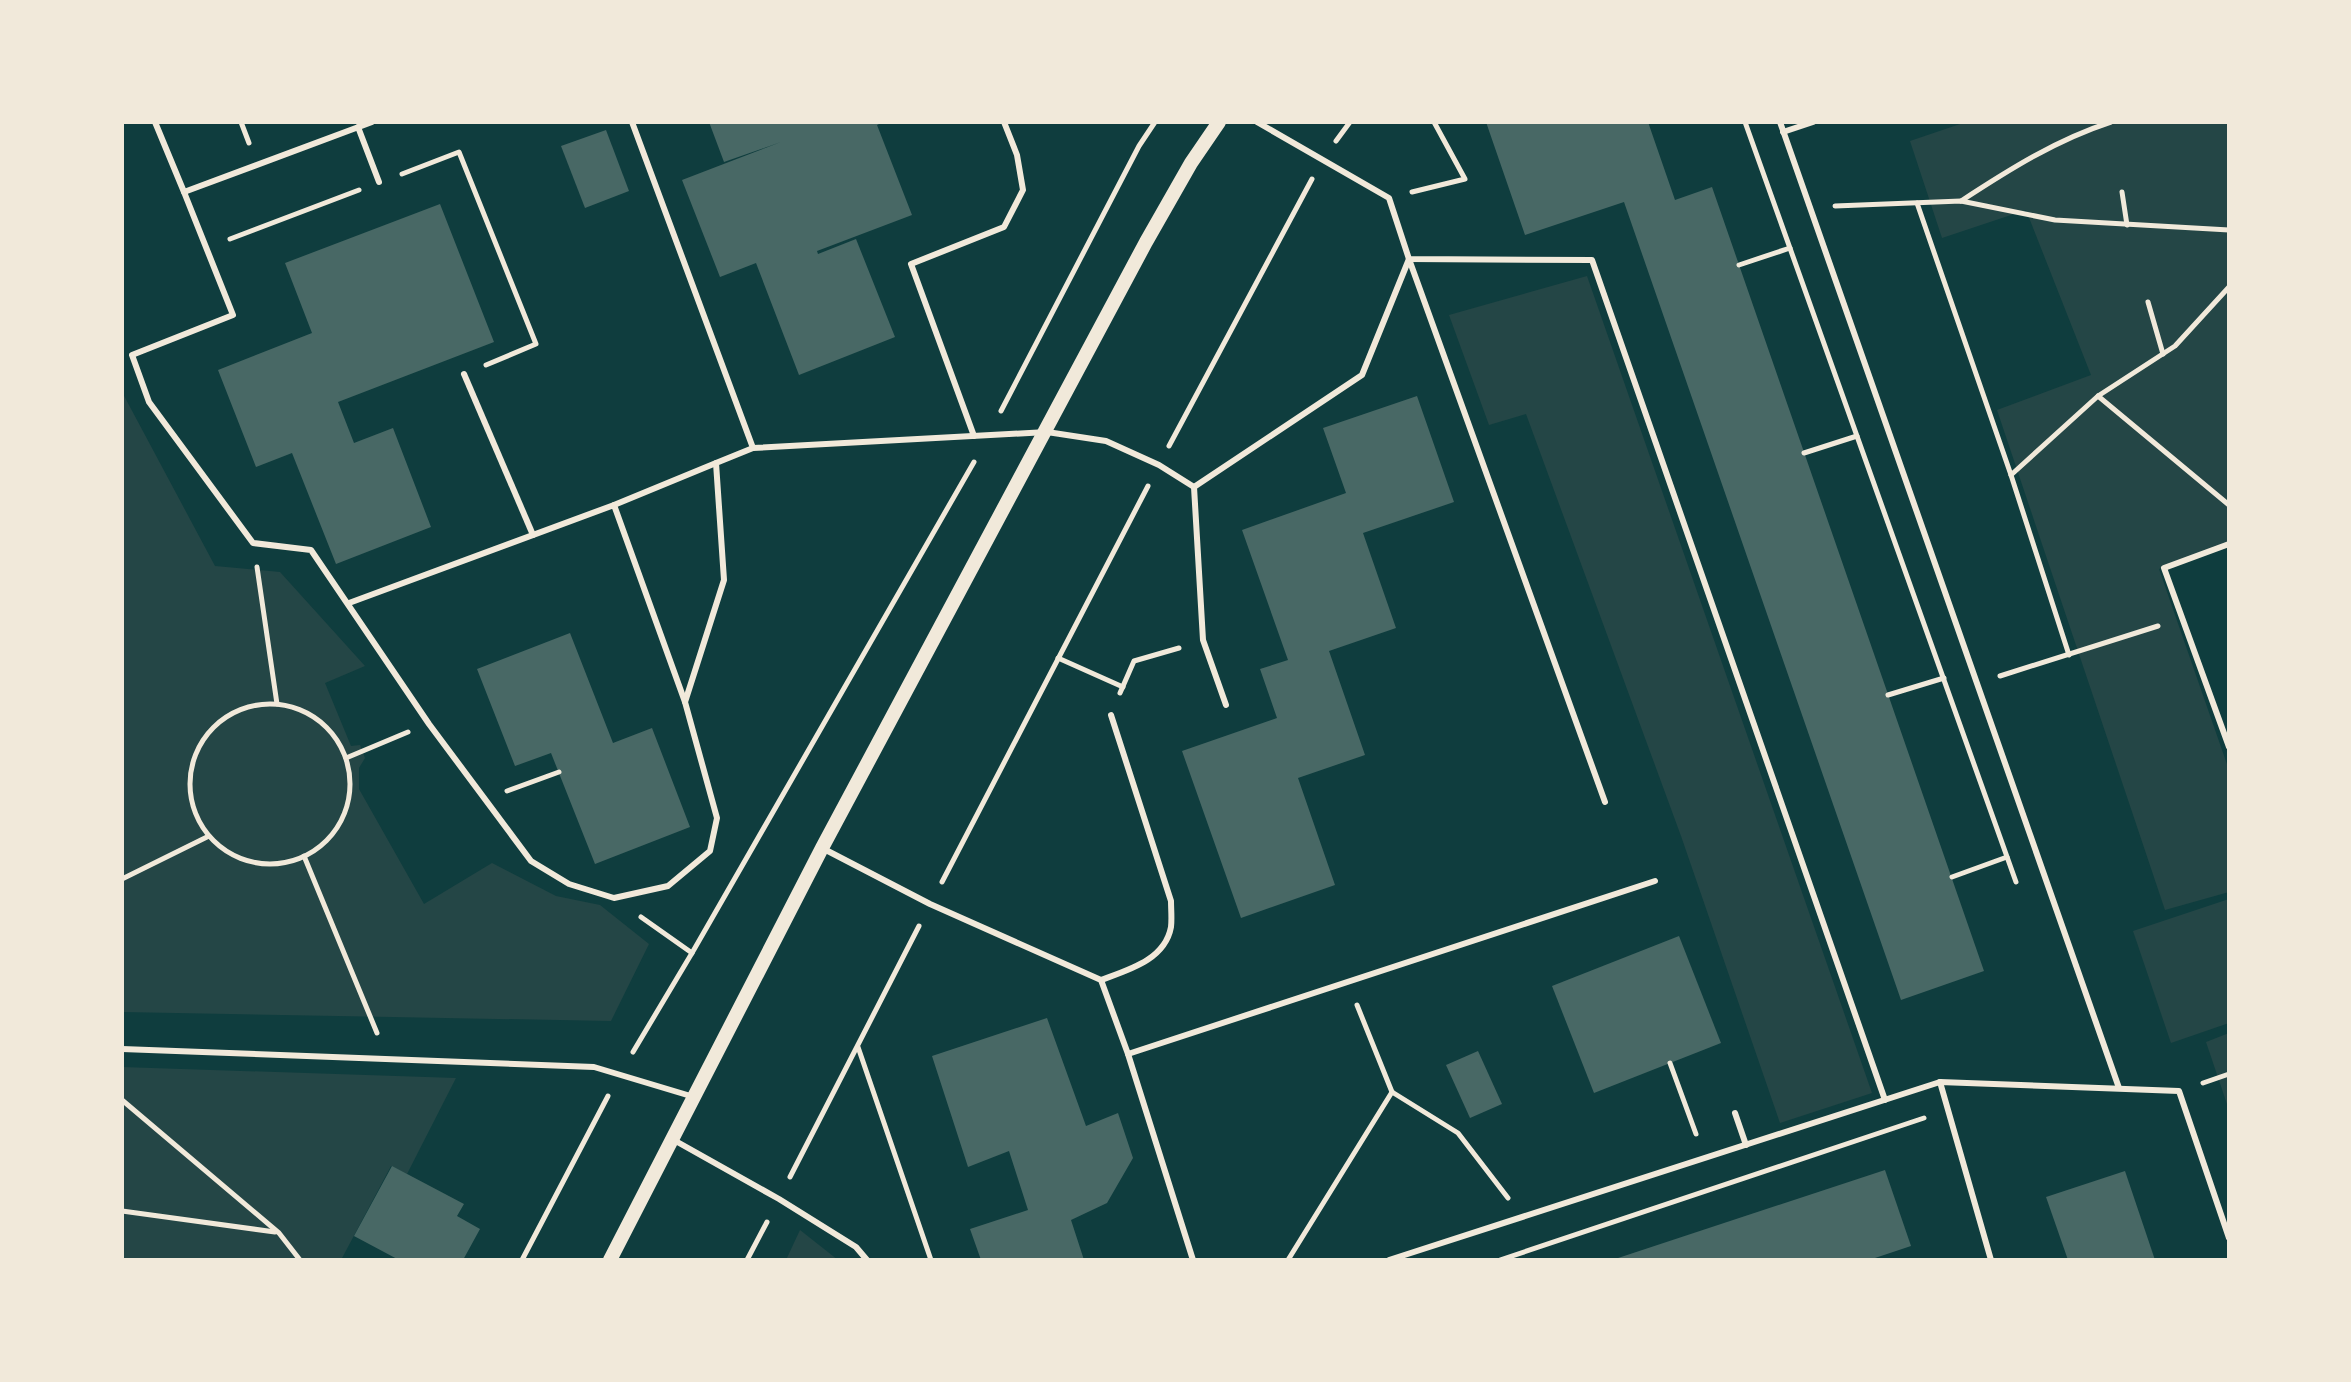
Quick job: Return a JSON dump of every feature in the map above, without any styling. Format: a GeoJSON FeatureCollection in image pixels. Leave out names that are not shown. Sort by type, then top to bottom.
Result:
{"type":"FeatureCollection","features":[{"type":"Feature","properties":{"kind":"street"},"geometry":{"type":"LineString","coordinates":[[610,1260],[822,848],[1146,242],[1191,163],[1219,122]]}},
{"type":"Feature","properties":{"kind":"lane"},"geometry":{"type":"LineString","coordinates":[[155,122],[233,315],[132,355],[149,402],[253,543],[311,550],[429,724],[531,861],[569,884],[614,898],[668,886],[710,851],[717,818],[685,702],[614,505]]}},
{"type":"Feature","properties":{"kind":"lane"},"geometry":{"type":"LineString","coordinates":[[184,192],[372,122]]}},
{"type":"Feature","properties":{"kind":"lane"},"geometry":{"type":"LineString","coordinates":[[632,122],[753,448]]}},
{"type":"Feature","properties":{"kind":"lane"},"geometry":{"type":"LineString","coordinates":[[974,436],[911,264],[1004,227],[1023,190],[1017,155],[1004,122]]}},
{"type":"Feature","properties":{"kind":"lane"},"geometry":{"type":"LineString","coordinates":[[1257,122],[1389,198],[1605,802]]}},
{"type":"Feature","properties":{"kind":"lane"},"geometry":{"type":"LineString","coordinates":[[1780,122],[2119,1088]]}},
{"type":"Feature","properties":{"kind":"lane"},"geometry":{"type":"LineString","coordinates":[[1783,132],[1813,122]]}},
{"type":"Feature","properties":{"kind":"lane"},"geometry":{"type":"LineString","coordinates":[[358,127],[379,182]]}},
{"type":"Feature","properties":{"kind":"lane"},"geometry":{"type":"LineString","coordinates":[[1194,487],[1362,375],[1409,259]]}},
{"type":"Feature","properties":{"kind":"lane"},"geometry":{"type":"LineString","coordinates":[[1409,259],[1592,260],[1885,1100]]}},
{"type":"Feature","properties":{"kind":"lane"},"geometry":{"type":"LineString","coordinates":[[464,374],[533,535]]}},
{"type":"Feature","properties":{"kind":"lane"},"geometry":{"type":"LineString","coordinates":[[349,603],[614,505],[753,448],[1047,432],[1106,441],[1159,465],[1194,487]]}},
{"type":"Feature","properties":{"kind":"lane"},"geometry":{"type":"LineString","coordinates":[[685,702],[724,580],[716,463]]}},
{"type":"Feature","properties":{"kind":"lane"},"geometry":{"type":"LineString","coordinates":[[1194,487],[1203,640],[1226,705]]}},
{"type":"Feature","properties":{"kind":"lane"},"geometry":{"type":"LineString","coordinates":[[2229,544],[2164,568],[2229,747]]}},
{"type":"Feature","properties":{"kind":"lane"},"geometry":{"type":"LineString","coordinates":[[822,848],[930,904],[1101,980],[1144,963],[1157,953],[1171,929],[1171,901],[1111,715]]}},
{"type":"Feature","properties":{"kind":"lane"},"geometry":{"type":"LineString","coordinates":[[1128,1054],[1655,881]]}},
{"type":"Feature","properties":{"kind":"lane"},"geometry":{"type":"LineString","coordinates":[[1101,980],[1128,1054],[1193,1260]]}},
{"type":"Feature","properties":{"kind":"lane"},"geometry":{"type":"LineString","coordinates":[[122,1049],[594,1067],[694,1097]]}},
{"type":"Feature","properties":{"kind":"lane"},"geometry":{"type":"LineString","coordinates":[[1940,1082],[1991,1260]]}},
{"type":"Feature","properties":{"kind":"lane"},"geometry":{"type":"LineString","coordinates":[[1389,1260],[1940,1082],[2179,1091],[2229,1238]]}},
{"type":"Feature","properties":{"kind":"lane"},"geometry":{"type":"LineString","coordinates":[[1735,1113],[1746,1145]]}},
{"type":"Feature","properties":{"kind":"lane"},"geometry":{"type":"LineString","coordinates":[[672,1139],[779,1199],[856,1247],[867,1260]]}},
{"type":"Feature","properties":{"kind":"path"},"geometry":{"type":"LineString","coordinates":[[522,1260],[620,1073],[692,953],[988,435],[1139,146],[1155,122]]}},
{"type":"Feature","properties":{"kind":"path"},"geometry":{"type":"LineString","coordinates":[[747,1260],[1159,465],[1323,158],[1350,122]]}},
{"type":"Feature","properties":{"kind":"path"},"geometry":{"type":"LineString","coordinates":[[1389,198],[1465,179],[1434,122]]}},
{"type":"Feature","properties":{"kind":"path"},"geometry":{"type":"LineString","coordinates":[[1745,122],[2018,886]]}},
{"type":"Feature","properties":{"kind":"path"},"geometry":{"type":"LineString","coordinates":[[1961,201],[2030,156],[2073,135],[2111,122]]}},
{"type":"Feature","properties":{"kind":"path"},"geometry":{"type":"LineString","coordinates":[[206,247],[459,152],[536,344],[464,374]]}},
{"type":"Feature","properties":{"kind":"path"},"geometry":{"type":"LineString","coordinates":[[2122,192],[2127,225]]}},
{"type":"Feature","properties":{"kind":"path"},"geometry":{"type":"LineString","coordinates":[[1810,207],[1961,201],[2055,220],[2229,230]]}},
{"type":"Feature","properties":{"kind":"path"},"geometry":{"type":"LineString","coordinates":[[1917,203],[2069,655]]}},
{"type":"Feature","properties":{"kind":"path"},"geometry":{"type":"LineString","coordinates":[[1739,265],[1790,248]]}},
{"type":"Feature","properties":{"kind":"path"},"geometry":{"type":"LineString","coordinates":[[2011,475],[2098,396],[2175,346],[2229,287]]}},
{"type":"Feature","properties":{"kind":"path"},"geometry":{"type":"LineString","coordinates":[[2148,302],[2163,354]]}},
{"type":"Feature","properties":{"kind":"path"},"geometry":{"type":"LineString","coordinates":[[2098,396],[2229,505]]}},
{"type":"Feature","properties":{"kind":"path"},"geometry":{"type":"LineString","coordinates":[[1804,453],[1857,436]]}},
{"type":"Feature","properties":{"kind":"path"},"geometry":{"type":"LineString","coordinates":[[253,543],[277,704]]}},
{"type":"Feature","properties":{"kind":"path"},"geometry":{"type":"LineString","coordinates":[[1977,684],[2150,628]]}},
{"type":"Feature","properties":{"kind":"path"},"geometry":{"type":"LineString","coordinates":[[1111,715],[1134,661],[1203,640]]}},
{"type":"Feature","properties":{"kind":"path"},"geometry":{"type":"LineString","coordinates":[[1058,658],[1123,687]]}},
{"type":"Feature","properties":{"kind":"path"},"geometry":{"type":"LineString","coordinates":[[1888,695],[1944,678]]}},
{"type":"Feature","properties":{"kind":"path"},"geometry":{"type":"LineString","coordinates":[[277,704],[300,709],[320,720],[336,737],[346,758],[351,780],[348,804],[339,826],[324,843],[304,856],[279,863],[253,862],[229,853],[209,836],[196,815],[190,793],[191,768],[199,746],[213,727],[232,713],[255,705],[277,704]]}},
{"type":"Feature","properties":{"kind":"path"},"geometry":{"type":"LineString","coordinates":[[346,758],[429,724]]}},
{"type":"Feature","properties":{"kind":"path"},"geometry":{"type":"LineString","coordinates":[[485,800],[559,772]]}},
{"type":"Feature","properties":{"kind":"path"},"geometry":{"type":"LineString","coordinates":[[122,879],[209,836]]}},
{"type":"Feature","properties":{"kind":"path"},"geometry":{"type":"LineString","coordinates":[[304,856],[387,1057]]}},
{"type":"Feature","properties":{"kind":"path"},"geometry":{"type":"LineString","coordinates":[[1952,877],[2007,857]]}},
{"type":"Feature","properties":{"kind":"path"},"geometry":{"type":"LineString","coordinates":[[614,898],[692,953]]}},
{"type":"Feature","properties":{"kind":"path"},"geometry":{"type":"LineString","coordinates":[[1348,981],[1392,1092],[1458,1133],[1523,1217]]}},
{"type":"Feature","properties":{"kind":"path"},"geometry":{"type":"LineString","coordinates":[[857,1046],[931,1260]]}},
{"type":"Feature","properties":{"kind":"path"},"geometry":{"type":"LineString","coordinates":[[1670,1063],[1705,1158]]}},
{"type":"Feature","properties":{"kind":"path"},"geometry":{"type":"LineString","coordinates":[[1288,1260],[1392,1092]]}},
{"type":"Feature","properties":{"kind":"path"},"geometry":{"type":"LineString","coordinates":[[122,1100],[279,1233],[300,1260]]}},
{"type":"Feature","properties":{"kind":"path"},"geometry":{"type":"LineString","coordinates":[[1500,1260],[1948,1110]]}},
{"type":"Feature","properties":{"kind":"path"},"geometry":{"type":"LineString","coordinates":[[122,1211],[279,1233]]}},
{"type":"Feature","properties":{"kind":"shaded area"},"geometry":{"type":"Polygon","coordinates":[[[1966,122],[2229,122],[2229,543],[2159,569],[2229,770],[2229,892],[2165,910],[1997,410],[2091,375],[2026,210],[1942,238],[1910,141],[1966,122]]]}},
{"type":"Feature","properties":{"kind":"shaded area"},"geometry":{"type":"Polygon","coordinates":[[[1587,276],[1872,1093],[1780,1123],[1681,836],[1526,414],[1489,425],[1449,315],[1587,276]]]}},
{"type":"Feature","properties":{"kind":"shaded area"},"geometry":{"type":"Polygon","coordinates":[[[122,392],[215,566],[280,572],[365,666],[325,683],[351,746],[360,745],[365,758],[359,768],[359,789],[424,904],[492,863],[556,896],[600,905],[649,944],[611,1021],[122,1012],[122,392]]]}},
{"type":"Feature","properties":{"kind":"shaded area"},"geometry":{"type":"Polygon","coordinates":[[[2229,899],[2229,1023],[2171,1043],[2133,931],[2229,899]]]}},
{"type":"Feature","properties":{"kind":"shaded area"},"geometry":{"type":"Polygon","coordinates":[[[2229,1033],[2229,1110],[2206,1042],[2229,1033]]]}},
{"type":"Feature","properties":{"kind":"shaded area"},"geometry":{"type":"Polygon","coordinates":[[[122,1067],[456,1078],[407,1174],[391,1166],[341,1260],[122,1260],[122,1067]]]}},
{"type":"Feature","properties":{"kind":"shaded area"},"geometry":{"type":"Polygon","coordinates":[[[800,1230],[838,1260],[786,1260],[800,1230]]]}},
{"type":"Feature","properties":{"kind":"building"},"geometry":{"type":"Polygon","coordinates":[[[709,122],[883,122],[877,125],[912,215],[817,251],[818,254],[856,239],[895,337],[799,375],[756,263],[720,277],[682,180],[781,142],[724,162],[709,122]]]}},
{"type":"Feature","properties":{"kind":"building"},"geometry":{"type":"Polygon","coordinates":[[[1486,122],[1648,122],[1675,200],[1712,187],[1984,971],[1901,1000],[1624,202],[1525,235],[1486,122]]]}},
{"type":"Feature","properties":{"kind":"building"},"geometry":{"type":"Polygon","coordinates":[[[606,130],[629,191],[585,208],[561,146],[606,130]]]}},
{"type":"Feature","properties":{"kind":"building"},"geometry":{"type":"Polygon","coordinates":[[[440,204],[494,342],[338,402],[354,443],[393,428],[431,527],[336,564],[292,453],[256,467],[218,370],[312,333],[285,263],[440,204]]]}},
{"type":"Feature","properties":{"kind":"building"},"geometry":{"type":"Polygon","coordinates":[[[1417,396],[1454,502],[1363,533],[1396,628],[1329,651],[1365,755],[1298,778],[1335,885],[1241,918],[1182,751],[1277,718],[1260,669],[1288,660],[1242,530],[1346,493],[1323,428],[1417,396]]]}},
{"type":"Feature","properties":{"kind":"building"},"geometry":{"type":"Polygon","coordinates":[[[570,633],[613,743],[652,728],[690,827],[595,864],[551,753],[515,766],[477,669],[570,633]]]}},
{"type":"Feature","properties":{"kind":"building"},"geometry":{"type":"Polygon","coordinates":[[[1679,936],[1721,1043],[1594,1093],[1552,986],[1679,936]]]}},
{"type":"Feature","properties":{"kind":"building"},"geometry":{"type":"Polygon","coordinates":[[[1047,1018],[1086,1126],[1118,1113],[1133,1158],[1107,1203],[1071,1220],[1084,1260],[981,1260],[970,1229],[1028,1210],[1009,1151],[968,1167],[932,1056],[1047,1018]]]}},
{"type":"Feature","properties":{"kind":"building"},"geometry":{"type":"Polygon","coordinates":[[[1478,1051],[1502,1104],[1470,1118],[1446,1065],[1478,1051]]]}},
{"type":"Feature","properties":{"kind":"building"},"geometry":{"type":"Polygon","coordinates":[[[392,1166],[464,1204],[457,1216],[480,1229],[463,1260],[399,1260],[354,1236],[392,1166]]]}},
{"type":"Feature","properties":{"kind":"building"},"geometry":{"type":"Polygon","coordinates":[[[1885,1170],[1911,1246],[1869,1260],[1612,1260],[1885,1170]]]}},
{"type":"Feature","properties":{"kind":"building"},"geometry":{"type":"Polygon","coordinates":[[[2125,1171],[2155,1260],[2068,1260],[2046,1197],[2125,1171]]]}}]}
